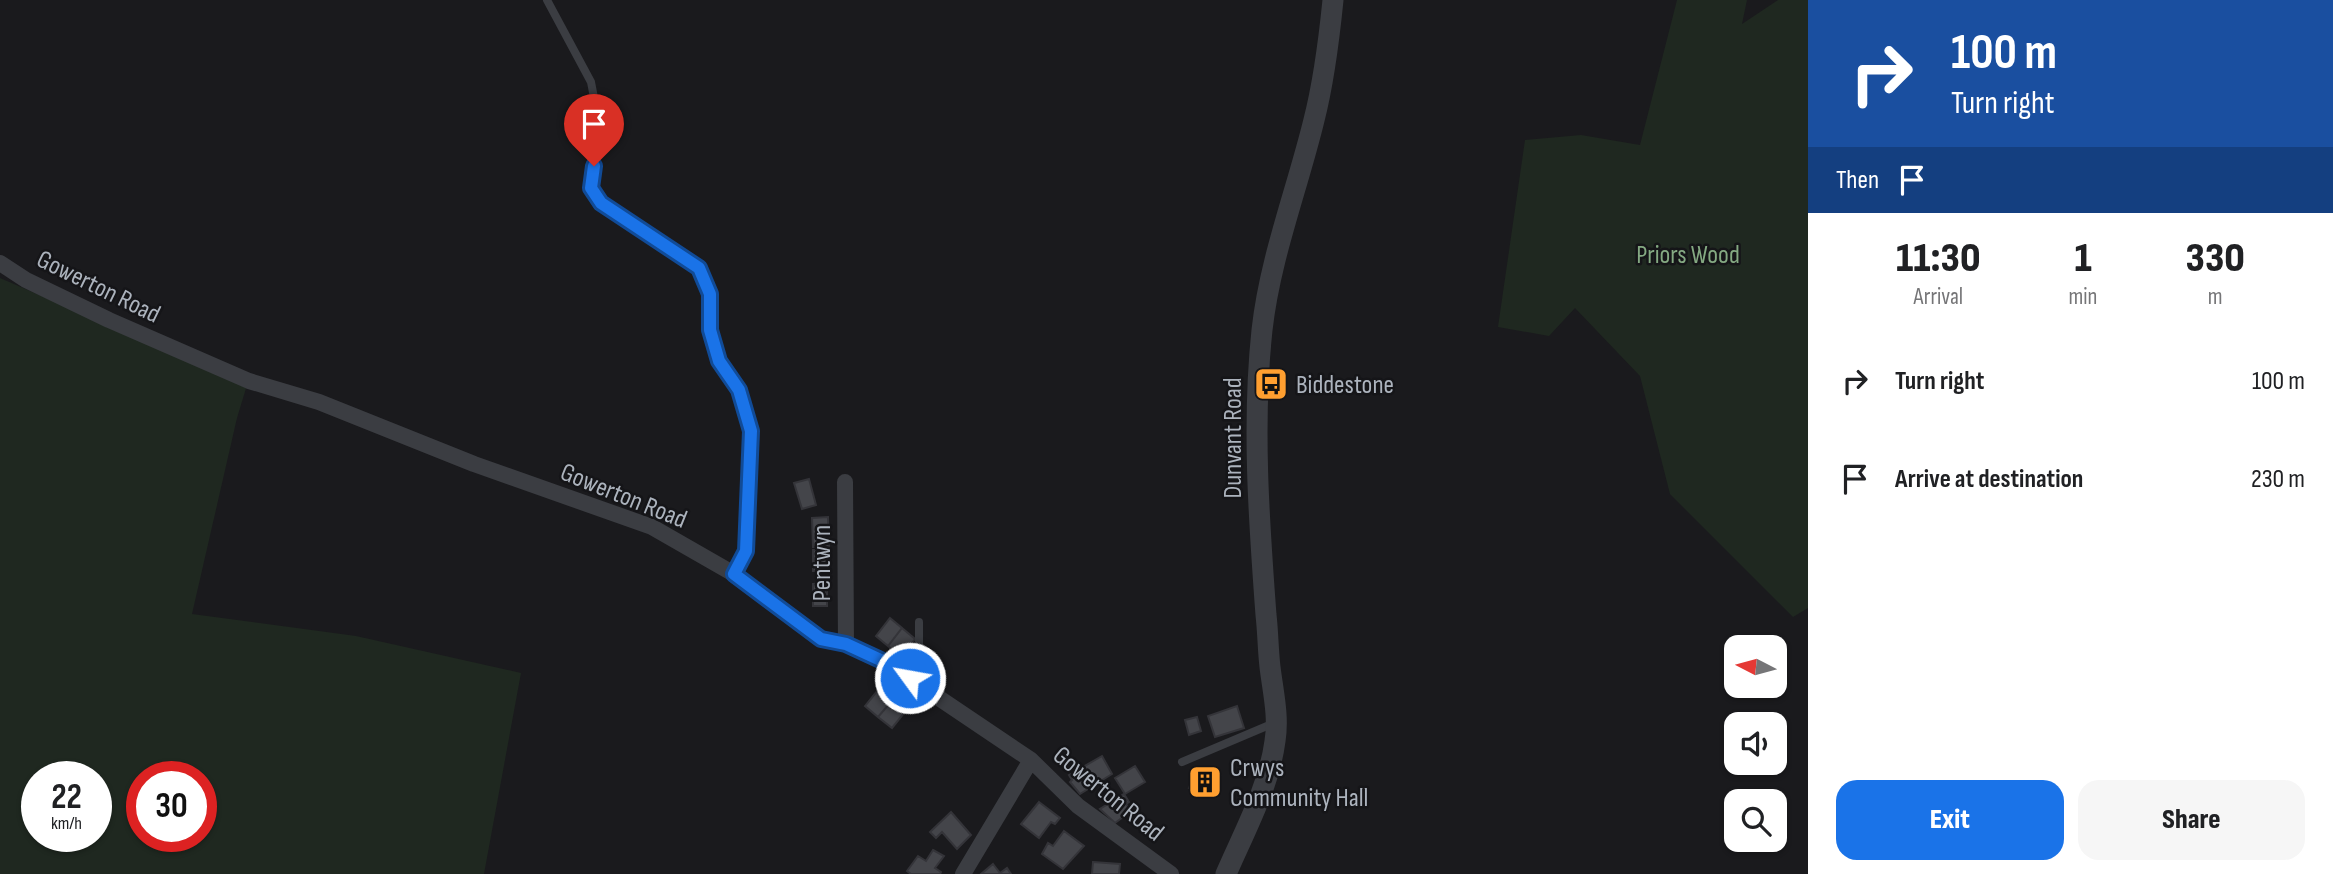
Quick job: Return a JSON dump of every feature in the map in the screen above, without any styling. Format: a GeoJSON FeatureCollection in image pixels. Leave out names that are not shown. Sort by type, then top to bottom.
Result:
{"type":"FeatureCollection","features":[{"type":"Feature","properties":{"kind":"street","name":"Dunvant Road"},"geometry":{"type":"LineString","coordinates":[[1226,874],[1270,768],[1277,722],[1263,575],[1258,464],[1258,377],[1262,328],[1273,270],[1315,117],[1334,0]]}},
{"type":"Feature","properties":{"kind":"street","name":"Gowerton Road"},"geometry":{"type":"LineString","coordinates":[[0,263],[26,280],[109,320],[249,382],[319,402],[474,464],[652,527],[734,574],[821,639],[846,644],[887,663],[910,678],[1031,760],[1078,806],[1171,874]]}},
{"type":"Feature","properties":{"kind":"street","name":"Pentwyn"},"geometry":{"type":"LineString","coordinates":[[845,482],[846,644]]}},
{"type":"Feature","properties":{"kind":"street"},"geometry":{"type":"LineString","coordinates":[[963,874],[1031,760]]}},
{"type":"Feature","properties":{"kind":"lane"},"geometry":{"type":"LineString","coordinates":[[547,0],[591,82],[599,124],[591,188],[601,203],[699,268],[710,294],[710,330],[719,361],[739,390],[751,431],[746,551],[734,574]]}},
{"type":"Feature","properties":{"kind":"lane"},"geometry":{"type":"LineString","coordinates":[[910,678],[919,652],[919,622]]}},
{"type":"Feature","properties":{"kind":"lane"},"geometry":{"type":"LineString","coordinates":[[1182,762],[1277,722]]}},
{"type":"Feature","properties":{"kind":"green space","name":"Priors Wood"},"geometry":{"type":"Polygon","coordinates":[[[1677,0],[1747,0],[1742,24],[1778,0],[1808,0],[1808,608],[1793,617],[1670,494],[1640,376],[1575,308],[1549,336],[1498,327],[1525,140],[1581,135],[1640,145],[1677,0]]]}},
{"type":"Feature","properties":{"kind":"green space"},"geometry":{"type":"Polygon","coordinates":[[[0,278],[247,385],[192,614],[356,636],[521,673],[484,874],[0,874],[0,278]]]}},
{"type":"Feature","properties":{"kind":"building"},"geometry":{"type":"Polygon","coordinates":[[[809,479],[816,505],[802,509],[794,483],[809,479]]]}},
{"type":"Feature","properties":{"kind":"building"},"geometry":{"type":"Polygon","coordinates":[[[828,517],[829,547],[813,547],[812,518],[828,517]]]}},
{"type":"Feature","properties":{"kind":"building"},"geometry":{"type":"Polygon","coordinates":[[[813,550],[828,550],[828,571],[813,571],[813,550]]]}},
{"type":"Feature","properties":{"kind":"building"},"geometry":{"type":"Polygon","coordinates":[[[827,583],[827,606],[813,606],[813,584],[827,583]]]}},
{"type":"Feature","properties":{"kind":"building"},"geometry":{"type":"Polygon","coordinates":[[[890,618],[902,628],[888,646],[876,636],[890,618]]]}},
{"type":"Feature","properties":{"kind":"building"},"geometry":{"type":"Polygon","coordinates":[[[902,628],[915,639],[901,657],[888,646],[902,628]]]}},
{"type":"Feature","properties":{"kind":"building"},"geometry":{"type":"Polygon","coordinates":[[[882,685],[896,696],[878,717],[865,706],[882,685]]]}},
{"type":"Feature","properties":{"kind":"building"},"geometry":{"type":"Polygon","coordinates":[[[896,696],[909,707],[892,728],[878,717],[896,696]]]}},
{"type":"Feature","properties":{"kind":"building"},"geometry":{"type":"Polygon","coordinates":[[[1237,706],[1244,728],[1215,737],[1208,716],[1237,706]]]}},
{"type":"Feature","properties":{"kind":"building"},"geometry":{"type":"Polygon","coordinates":[[[1197,717],[1201,731],[1189,735],[1185,720],[1197,717]]]}},
{"type":"Feature","properties":{"kind":"building"},"geometry":{"type":"Polygon","coordinates":[[[1102,756],[1112,774],[1080,794],[1070,782],[1072,780],[1069,775],[1102,756]]]}},
{"type":"Feature","properties":{"kind":"building"},"geometry":{"type":"Polygon","coordinates":[[[1135,766],[1145,782],[1125,794],[1115,778],[1135,766]]]}},
{"type":"Feature","properties":{"kind":"building","name":"Crwys Community Hall"},"geometry":{"type":"Polygon","coordinates":[[[1196,768],[1220,776],[1213,796],[1189,788],[1196,768]]]}},
{"type":"Feature","properties":{"kind":"building"},"geometry":{"type":"Polygon","coordinates":[[[1124,794],[1131,811],[1115,823],[1100,809],[1124,794]]]}},
{"type":"Feature","properties":{"kind":"building"},"geometry":{"type":"Polygon","coordinates":[[[1039,802],[1060,818],[1055,824],[1051,822],[1039,838],[1021,824],[1039,802]]]}},
{"type":"Feature","properties":{"kind":"building"},"geometry":{"type":"Polygon","coordinates":[[[951,812],[971,835],[957,849],[942,832],[936,838],[930,832],[951,812]]]}},
{"type":"Feature","properties":{"kind":"building"},"geometry":{"type":"Polygon","coordinates":[[[1064,831],[1084,846],[1063,869],[1042,854],[1048,843],[1053,846],[1064,831]]]}},
{"type":"Feature","properties":{"kind":"building"},"geometry":{"type":"Polygon","coordinates":[[[933,850],[944,856],[935,868],[940,874],[911,874],[907,871],[918,856],[926,861],[933,850]]]}},
{"type":"Feature","properties":{"kind":"building"},"geometry":{"type":"Polygon","coordinates":[[[1093,862],[1120,864],[1119,874],[1092,874],[1093,862]]]}},
{"type":"Feature","properties":{"kind":"building"},"geometry":{"type":"Polygon","coordinates":[[[993,864],[1000,873],[1007,868],[1011,874],[981,874],[993,864]]]}},
{"type":"Feature","properties":{"kind":"place","name":"Biddestone"},"geometry":{"type":"Point","coordinates":[1271,384]}},
{"type":"Feature","properties":{"kind":"place","name":"Crwys Community Hall"},"geometry":{"type":"Point","coordinates":[1205,782]}},
{"type":"Feature","properties":{"kind":"route"},"geometry":{"type":"LineString","coordinates":[[594,166],[591,188],[601,203],[699,268],[710,294],[710,330],[719,361],[739,390],[751,431],[746,551],[734,574],[821,639],[846,644],[887,663],[910,678]]}}]}
